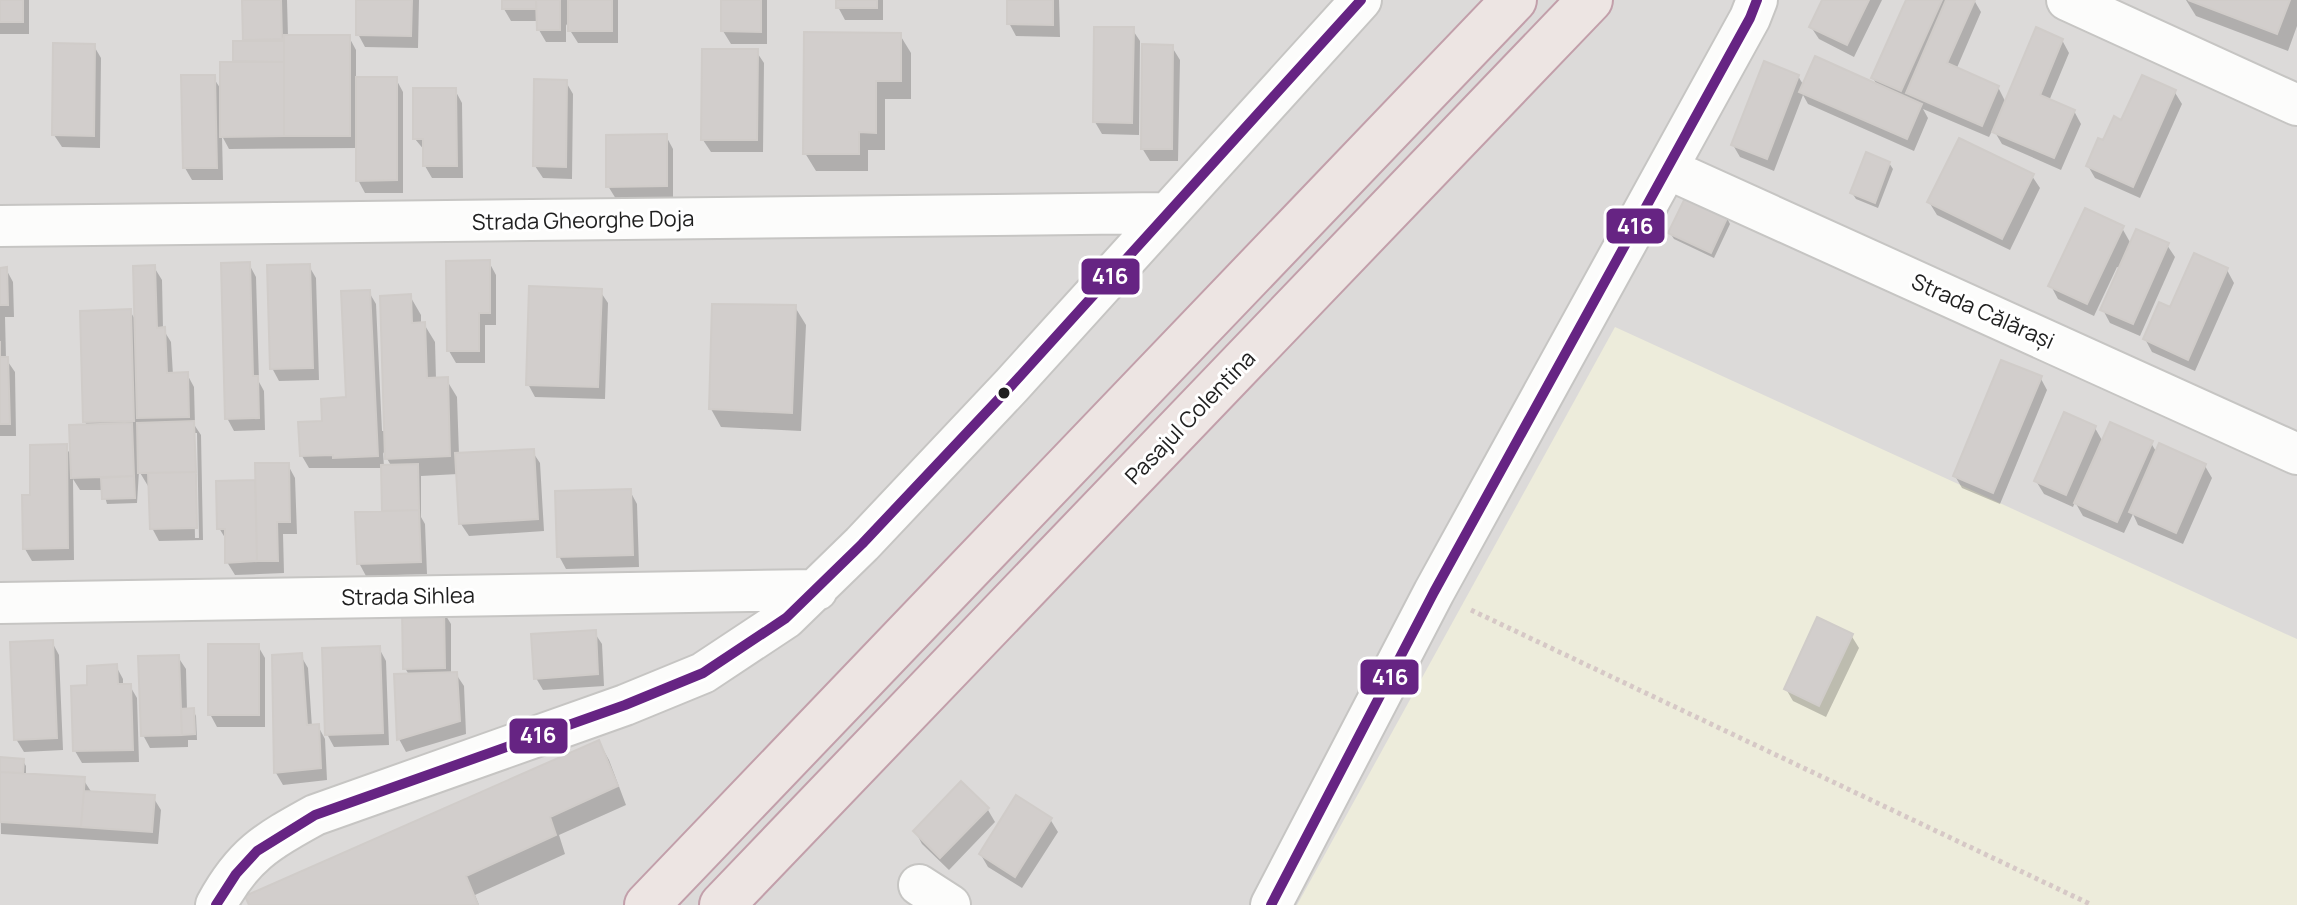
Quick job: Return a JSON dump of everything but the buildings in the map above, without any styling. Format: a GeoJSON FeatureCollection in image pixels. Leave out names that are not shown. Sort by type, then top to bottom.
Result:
{"type":"FeatureCollection","features":[{"type":"Feature","properties":{"kind":"highway"},"geometry":{"type":"LineString","coordinates":[[647,905],[1514,0]]}},
{"type":"Feature","properties":{"kind":"highway","name":"Pasajul Colentina"},"geometry":{"type":"LineString","coordinates":[[722,905],[1590,0]]}},
{"type":"Feature","properties":{"kind":"street"},"geometry":{"type":"LineString","coordinates":[[216,905],[233,874],[268,841],[315,815],[625,705],[703,673],[786,618],[817,590],[1012,385],[1361,0]]}},
{"type":"Feature","properties":{"kind":"street"},"geometry":{"type":"LineString","coordinates":[[1271,905],[1434,592],[1668,169],[1757,0]]}},
{"type":"Feature","properties":{"kind":"street"},"geometry":{"type":"LineString","coordinates":[[2067,0],[2297,105]]}},
{"type":"Feature","properties":{"kind":"street","name":"Strada Călărași"},"geometry":{"type":"LineString","coordinates":[[1668,169],[2297,454]]}},
{"type":"Feature","properties":{"kind":"street","name":"Strada Gheorghe Doja"},"geometry":{"type":"LineString","coordinates":[[0,226],[1165,213]]}},
{"type":"Feature","properties":{"kind":"street","name":"Strada Sihlea"},"geometry":{"type":"LineString","coordinates":[[0,603],[817,590]]}},
{"type":"Feature","properties":{"kind":"path"},"geometry":{"type":"LineString","coordinates":[[1434,592],[2092,905]]}},
{"type":"Feature","properties":{"kind":"shaded area"},"geometry":{"type":"Polygon","coordinates":[[[0,0],[2297,0],[2297,905],[0,905],[0,0]]]}},
{"type":"Feature","properties":{"kind":"green space"},"geometry":{"type":"Polygon","coordinates":[[[1615,327],[2297,639],[2297,905],[1297,905],[1615,327]]]}},
{"type":"Feature","properties":{"kind":"transit line","name":"416"},"geometry":{"type":"LineString","coordinates":[[216,905],[236,874],[257,851],[315,815],[625,705],[703,673],[786,618],[862,544],[1012,385],[1361,0]]}},
{"type":"Feature","properties":{"kind":"transit line","name":"416"},"geometry":{"type":"LineString","coordinates":[[1271,905],[1434,592],[1750,18],[1757,0]]}}]}
